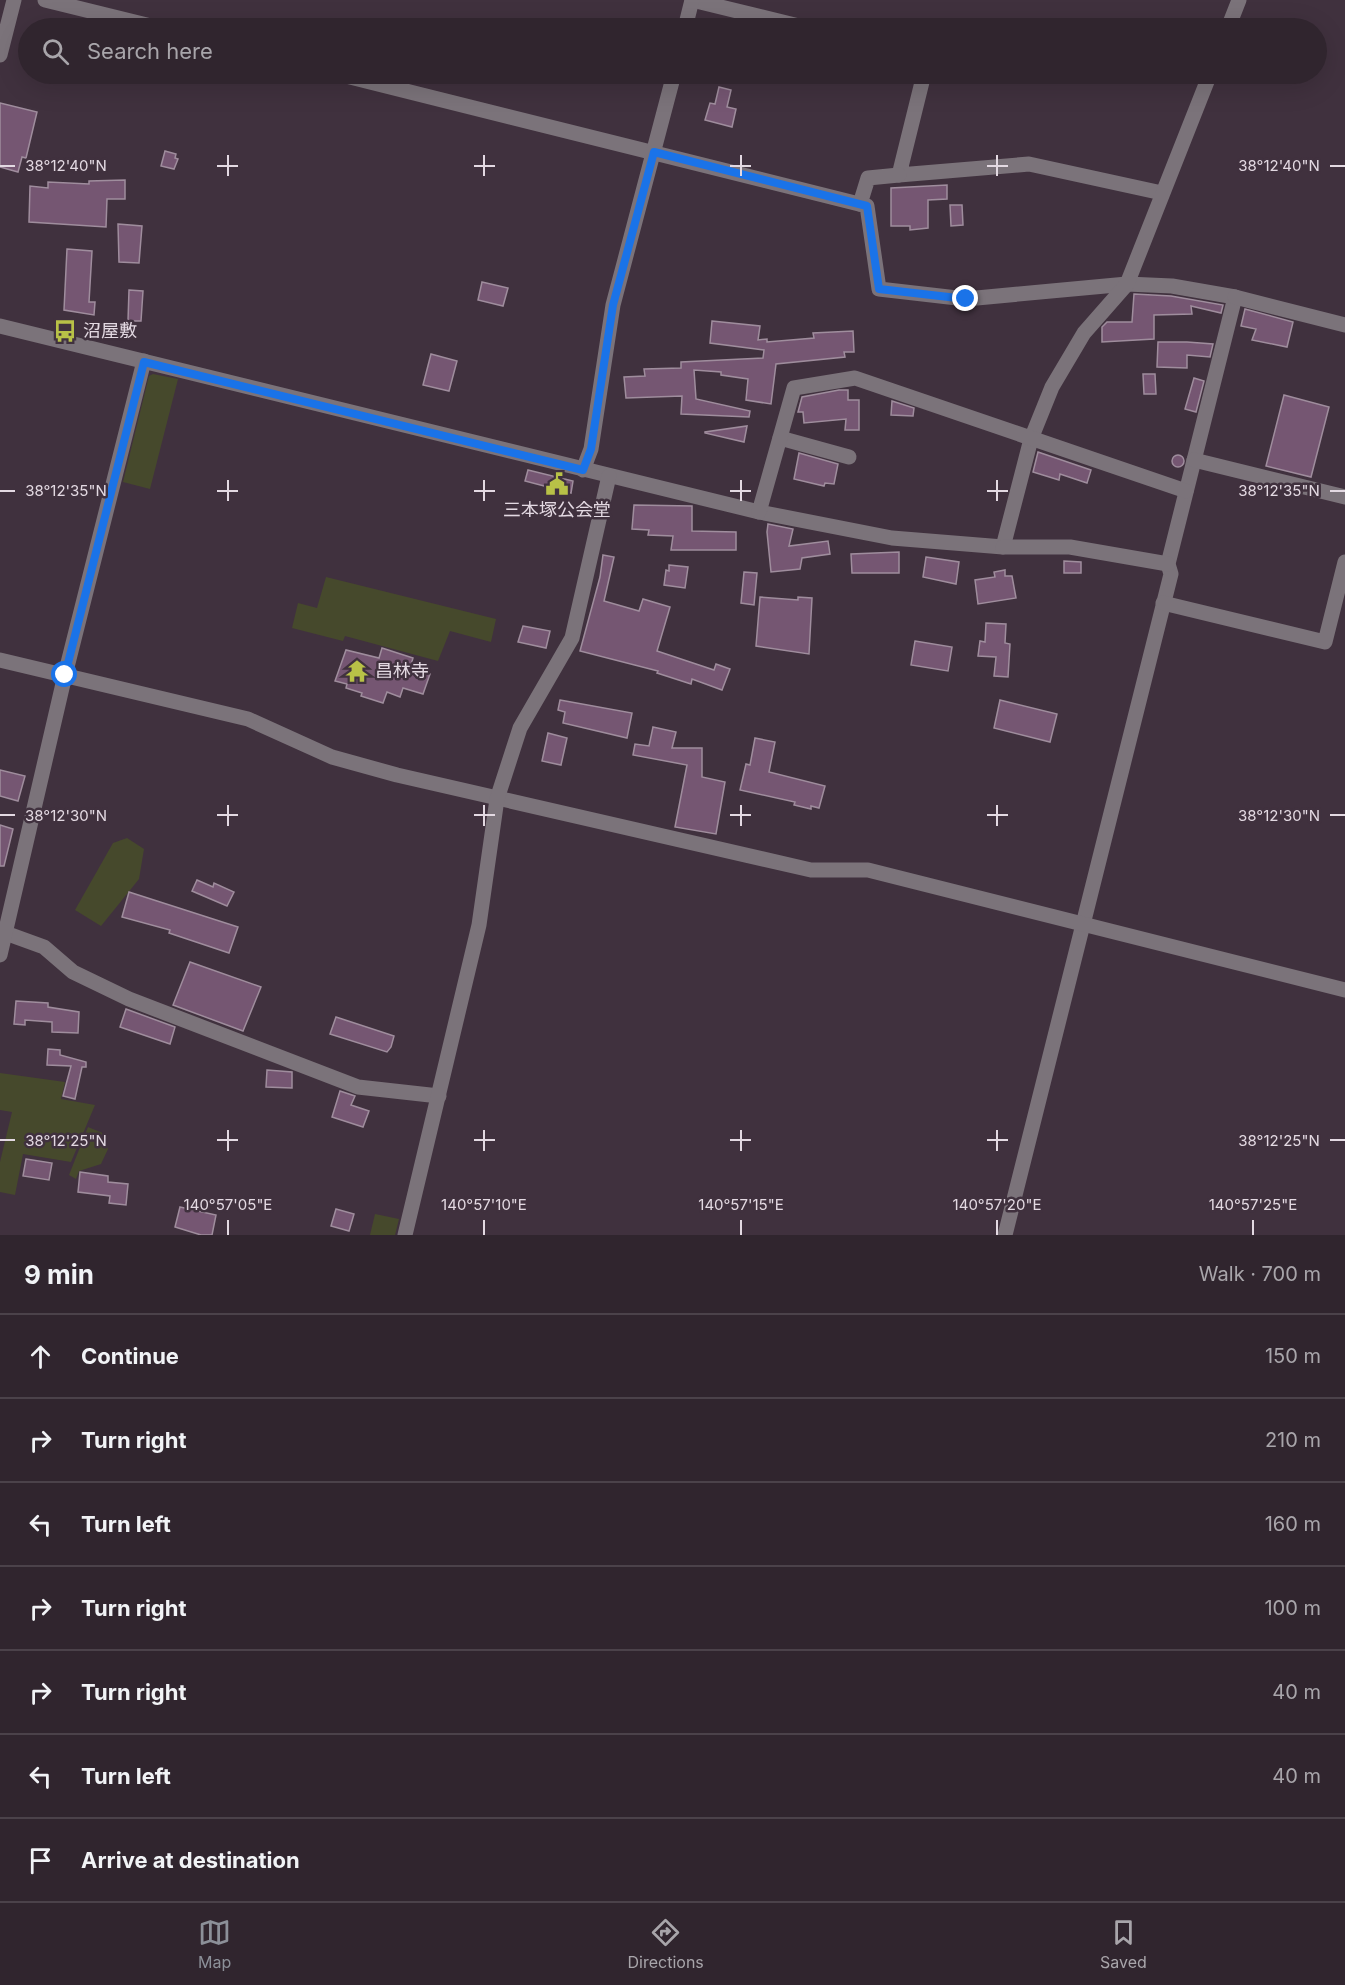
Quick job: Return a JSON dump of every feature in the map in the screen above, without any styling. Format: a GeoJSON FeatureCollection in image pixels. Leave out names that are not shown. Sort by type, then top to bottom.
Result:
{"type":"FeatureCollection","features":[{"type":"Feature","properties":{"kind":"street"},"geometry":{"type":"LineString","coordinates":[[0,55],[14,0]]}},
{"type":"Feature","properties":{"kind":"street"},"geometry":{"type":"LineString","coordinates":[[45,0],[118,18]]}},
{"type":"Feature","properties":{"kind":"street"},"geometry":{"type":"LineString","coordinates":[[688,18],[692,0],[766,18]]}},
{"type":"Feature","properties":{"kind":"street"},"geometry":{"type":"LineString","coordinates":[[1232,18],[1239,0]]}},
{"type":"Feature","properties":{"kind":"street"},"geometry":{"type":"LineString","coordinates":[[379,84],[867,206],[879,289],[966,299],[1127,284],[1172,286],[1235,297],[1345,325]]}},
{"type":"Feature","properties":{"kind":"street"},"geometry":{"type":"LineString","coordinates":[[583,470],[593,440],[613,305],[671,84]]}},
{"type":"Feature","properties":{"kind":"street"},"geometry":{"type":"LineString","coordinates":[[899,175],[922,84]]}},
{"type":"Feature","properties":{"kind":"street"},"geometry":{"type":"LineString","coordinates":[[1003,547],[1031,439],[1052,387],[1083,333],[1127,284],[1206,84]]}},
{"type":"Feature","properties":{"kind":"street"},"geometry":{"type":"LineString","coordinates":[[860,204],[868,178],[1029,164],[1162,194]]}},
{"type":"Feature","properties":{"kind":"street"},"geometry":{"type":"LineString","coordinates":[[1005,1235],[1081,924],[1171,574],[1168,564],[1235,297]]}},
{"type":"Feature","properties":{"kind":"street"},"geometry":{"type":"LineString","coordinates":[[0,326],[759,512],[892,538],[1003,547],[1070,547],[1168,564]]}},
{"type":"Feature","properties":{"kind":"street"},"geometry":{"type":"LineString","coordinates":[[0,955],[3,933],[65,675],[144,362]]}},
{"type":"Feature","properties":{"kind":"street"},"geometry":{"type":"LineString","coordinates":[[759,512],[794,388],[855,378],[1186,491]]}},
{"type":"Feature","properties":{"kind":"street"},"geometry":{"type":"LineString","coordinates":[[780,438],[849,457]]}},
{"type":"Feature","properties":{"kind":"street"},"geometry":{"type":"LineString","coordinates":[[1194,460],[1345,497]]}},
{"type":"Feature","properties":{"kind":"street"},"geometry":{"type":"LineString","coordinates":[[405,1235],[479,925],[497,799],[520,728],[572,638],[609,476]]}},
{"type":"Feature","properties":{"kind":"street"},"geometry":{"type":"LineString","coordinates":[[1163,603],[1325,642],[1345,561]]}},
{"type":"Feature","properties":{"kind":"street"},"geometry":{"type":"LineString","coordinates":[[0,660],[248,719],[332,757],[497,799],[811,870],[868,870],[1345,990]]}},
{"type":"Feature","properties":{"kind":"street"},"geometry":{"type":"LineString","coordinates":[[3,933],[44,947],[73,972],[129,999],[358,1087],[439,1096]]}},
{"type":"Feature","properties":{"kind":"green space"},"geometry":{"type":"Polygon","coordinates":[[[153,374],[178,379],[150,489],[123,482],[149,376],[153,374]]]}},
{"type":"Feature","properties":{"kind":"green space"},"geometry":{"type":"Polygon","coordinates":[[[326,577],[496,619],[491,642],[450,631],[438,661],[345,636],[343,641],[292,628],[298,603],[317,608],[326,577]]]}},
{"type":"Feature","properties":{"kind":"green space"},"geometry":{"type":"Polygon","coordinates":[[[127,838],[144,849],[139,879],[101,926],[75,910],[113,843],[127,838]]]}},
{"type":"Feature","properties":{"kind":"green space"},"geometry":{"type":"Polygon","coordinates":[[[0,1073],[65,1082],[61,1099],[95,1105],[71,1162],[23,1154],[15,1195],[0,1192],[0,1162],[12,1112],[0,1110],[0,1073]]]}},
{"type":"Feature","properties":{"kind":"green space"},"geometry":{"type":"Polygon","coordinates":[[[88,1127],[105,1134],[108,1149],[101,1164],[79,1171],[76,1179],[69,1175],[88,1127]]]}},
{"type":"Feature","properties":{"kind":"green space"},"geometry":{"type":"Polygon","coordinates":[[[375,1214],[399,1219],[395,1235],[370,1235],[375,1214]]]}},
{"type":"Feature","properties":{"kind":"building"},"geometry":{"type":"Polygon","coordinates":[[[719,87],[731,90],[727,107],[736,109],[732,127],[705,120],[710,103],[715,104],[719,87]]]}},
{"type":"Feature","properties":{"kind":"building"},"geometry":{"type":"Polygon","coordinates":[[[0,103],[37,112],[26,158],[22,157],[18,172],[0,167],[0,103]]]}},
{"type":"Feature","properties":{"kind":"building"},"geometry":{"type":"Polygon","coordinates":[[[165,151],[176,154],[175,158],[178,159],[174,169],[161,166],[165,151]]]}},
{"type":"Feature","properties":{"kind":"building"},"geometry":{"type":"Polygon","coordinates":[[[125,180],[125,199],[107,199],[106,227],[29,222],[30,186],[48,188],[48,182],[89,184],[89,181],[125,180]]]}},
{"type":"Feature","properties":{"kind":"building"},"geometry":{"type":"Polygon","coordinates":[[[947,185],[947,199],[928,200],[928,228],[910,230],[910,226],[891,226],[891,188],[947,185]]]}},
{"type":"Feature","properties":{"kind":"building"},"geometry":{"type":"Polygon","coordinates":[[[950,205],[962,205],[963,225],[951,226],[950,205]]]}},
{"type":"Feature","properties":{"kind":"building"},"geometry":{"type":"Polygon","coordinates":[[[118,224],[142,226],[139,263],[119,262],[118,224]]]}},
{"type":"Feature","properties":{"kind":"building"},"geometry":{"type":"Polygon","coordinates":[[[67,249],[92,251],[89,302],[95,302],[94,315],[64,310],[67,249]]]}},
{"type":"Feature","properties":{"kind":"building"},"geometry":{"type":"Polygon","coordinates":[[[482,282],[508,288],[503,306],[478,300],[482,282]]]}},
{"type":"Feature","properties":{"kind":"building"},"geometry":{"type":"Polygon","coordinates":[[[129,290],[143,291],[141,321],[128,321],[129,290]]]}},
{"type":"Feature","properties":{"kind":"building"},"geometry":{"type":"Polygon","coordinates":[[[1134,294],[1171,296],[1223,305],[1221,313],[1191,306],[1192,314],[1154,315],[1154,339],[1102,342],[1102,327],[1107,322],[1132,322],[1134,294]]]}},
{"type":"Feature","properties":{"kind":"building"},"geometry":{"type":"Polygon","coordinates":[[[1245,309],[1293,322],[1287,347],[1252,340],[1256,329],[1241,326],[1245,309]]]}},
{"type":"Feature","properties":{"kind":"building"},"geometry":{"type":"Polygon","coordinates":[[[712,321],[760,326],[758,340],[767,339],[767,342],[814,338],[813,333],[853,331],[854,352],[844,352],[845,357],[776,364],[771,404],[746,400],[748,379],[721,375],[721,372],[694,370],[696,399],[750,411],[749,417],[681,414],[682,396],[626,398],[624,377],[645,376],[644,369],[681,368],[681,362],[763,358],[764,350],[710,343],[712,321]]]}},
{"type":"Feature","properties":{"kind":"building"},"geometry":{"type":"Polygon","coordinates":[[[1158,342],[1213,344],[1210,357],[1187,355],[1187,368],[1157,367],[1158,342]]]}},
{"type":"Feature","properties":{"kind":"building"},"geometry":{"type":"Polygon","coordinates":[[[431,354],[457,361],[449,391],[423,385],[431,354]]]}},
{"type":"Feature","properties":{"kind":"building"},"geometry":{"type":"Polygon","coordinates":[[[1143,374],[1155,374],[1156,394],[1144,394],[1143,374]]]}},
{"type":"Feature","properties":{"kind":"building"},"geometry":{"type":"Polygon","coordinates":[[[1194,378],[1204,381],[1196,412],[1185,409],[1194,378]]]}},
{"type":"Feature","properties":{"kind":"building"},"geometry":{"type":"Polygon","coordinates":[[[848,390],[848,400],[859,400],[859,430],[845,430],[846,419],[804,423],[803,412],[798,412],[802,397],[848,390]]]}},
{"type":"Feature","properties":{"kind":"building"},"geometry":{"type":"Polygon","coordinates":[[[1284,395],[1329,407],[1311,477],[1266,466],[1284,395]]]}},
{"type":"Feature","properties":{"kind":"building"},"geometry":{"type":"Polygon","coordinates":[[[892,401],[914,408],[913,416],[891,415],[892,401]]]}},
{"type":"Feature","properties":{"kind":"building"},"geometry":{"type":"Polygon","coordinates":[[[747,426],[744,442],[705,433],[705,432],[747,426]]]}},
{"type":"Feature","properties":{"kind":"building"},"geometry":{"type":"Polygon","coordinates":[[[1038,452],[1091,470],[1087,483],[1060,474],[1059,480],[1033,472],[1038,452]]]}},
{"type":"Feature","properties":{"kind":"building"},"geometry":{"type":"Polygon","coordinates":[[[799,453],[838,464],[834,484],[825,483],[824,486],[794,479],[799,453]]]}},
{"type":"Feature","properties":{"kind":"building"},"geometry":{"type":"Polygon","coordinates":[[[1180,455],[1183,456],[1183,466],[1176,467],[1173,466],[1172,459],[1173,456],[1180,455]]]}},
{"type":"Feature","properties":{"kind":"building"},"geometry":{"type":"Polygon","coordinates":[[[528,470],[573,481],[571,493],[525,481],[528,470]]]}},
{"type":"Feature","properties":{"kind":"building"},"geometry":{"type":"Polygon","coordinates":[[[634,505],[692,506],[692,531],[736,532],[736,550],[671,550],[673,536],[648,535],[649,530],[632,529],[634,505]]]}},
{"type":"Feature","properties":{"kind":"building"},"geometry":{"type":"Polygon","coordinates":[[[768,524],[793,529],[789,546],[828,541],[830,554],[802,558],[800,569],[771,572],[768,524]]]}},
{"type":"Feature","properties":{"kind":"building"},"geometry":{"type":"Polygon","coordinates":[[[899,552],[899,573],[852,573],[851,554],[899,552]]]}},
{"type":"Feature","properties":{"kind":"building"},"geometry":{"type":"Polygon","coordinates":[[[603,555],[614,557],[604,601],[639,611],[643,599],[670,607],[657,651],[714,670],[716,664],[730,669],[722,690],[692,679],[691,684],[657,673],[658,671],[580,651],[600,577],[603,555]]]}},
{"type":"Feature","properties":{"kind":"building"},"geometry":{"type":"Polygon","coordinates":[[[926,557],[959,562],[956,584],[923,577],[926,557]]]}},
{"type":"Feature","properties":{"kind":"building"},"geometry":{"type":"Polygon","coordinates":[[[1064,561],[1081,562],[1081,573],[1064,573],[1064,561]]]}},
{"type":"Feature","properties":{"kind":"building"},"geometry":{"type":"Polygon","coordinates":[[[669,565],[688,567],[685,588],[664,585],[669,565]]]}},
{"type":"Feature","properties":{"kind":"building"},"geometry":{"type":"Polygon","coordinates":[[[1005,570],[1005,576],[1012,576],[1016,598],[978,604],[975,580],[995,577],[994,572],[1005,570]]]}},
{"type":"Feature","properties":{"kind":"building"},"geometry":{"type":"Polygon","coordinates":[[[744,572],[757,573],[754,605],[741,603],[744,572]]]}},
{"type":"Feature","properties":{"kind":"building"},"geometry":{"type":"Polygon","coordinates":[[[760,597],[798,600],[798,597],[812,598],[809,654],[756,646],[760,597]]]}},
{"type":"Feature","properties":{"kind":"building"},"geometry":{"type":"Polygon","coordinates":[[[986,623],[1006,624],[1005,643],[1010,644],[1008,677],[994,676],[996,657],[978,656],[980,641],[985,642],[986,623]]]}},
{"type":"Feature","properties":{"kind":"building"},"geometry":{"type":"Polygon","coordinates":[[[523,626],[550,631],[546,648],[518,642],[523,626]]]}},
{"type":"Feature","properties":{"kind":"building"},"geometry":{"type":"Polygon","coordinates":[[[915,641],[952,647],[948,671],[911,665],[915,641]]]}},
{"type":"Feature","properties":{"kind":"building"},"geometry":{"type":"Polygon","coordinates":[[[382,648],[413,658],[410,668],[430,674],[423,694],[403,688],[400,697],[387,692],[383,703],[361,696],[362,693],[346,688],[347,684],[335,681],[346,650],[379,658],[382,648]]]}},
{"type":"Feature","properties":{"kind":"building"},"geometry":{"type":"Polygon","coordinates":[[[560,700],[632,713],[627,738],[563,723],[565,712],[558,710],[560,700]]]}},
{"type":"Feature","properties":{"kind":"building"},"geometry":{"type":"Polygon","coordinates":[[[1000,700],[1057,714],[1050,742],[994,728],[1000,700]]]}},
{"type":"Feature","properties":{"kind":"building"},"geometry":{"type":"Polygon","coordinates":[[[653,727],[676,732],[672,748],[702,748],[702,777],[725,782],[716,834],[675,827],[687,765],[633,755],[635,744],[649,746],[653,727]]]}},
{"type":"Feature","properties":{"kind":"building"},"geometry":{"type":"Polygon","coordinates":[[[548,733],[567,738],[561,765],[542,761],[548,733]]]}},
{"type":"Feature","properties":{"kind":"building"},"geometry":{"type":"Polygon","coordinates":[[[755,738],[775,742],[769,772],[825,786],[819,808],[811,806],[811,809],[794,805],[795,802],[740,790],[746,764],[750,765],[755,738]]]}},
{"type":"Feature","properties":{"kind":"building"},"geometry":{"type":"Polygon","coordinates":[[[0,770],[25,776],[18,801],[0,796],[0,770]]]}},
{"type":"Feature","properties":{"kind":"building"},"geometry":{"type":"Polygon","coordinates":[[[0,825],[13,829],[4,866],[0,866],[0,825]]]}},
{"type":"Feature","properties":{"kind":"building"},"geometry":{"type":"Polygon","coordinates":[[[197,880],[213,887],[214,883],[234,892],[227,906],[192,891],[197,880]]]}},
{"type":"Feature","properties":{"kind":"building"},"geometry":{"type":"Polygon","coordinates":[[[129,892],[238,927],[229,953],[169,933],[170,930],[122,917],[129,892]]]}},
{"type":"Feature","properties":{"kind":"building"},"geometry":{"type":"Polygon","coordinates":[[[190,962],[261,987],[243,1031],[173,1005],[190,962]]]}},
{"type":"Feature","properties":{"kind":"building"},"geometry":{"type":"Polygon","coordinates":[[[16,1001],[48,1003],[48,1007],[79,1012],[78,1033],[52,1032],[52,1022],[25,1020],[25,1025],[14,1024],[16,1001]]]}},
{"type":"Feature","properties":{"kind":"building"},"geometry":{"type":"Polygon","coordinates":[[[126,1009],[175,1027],[170,1044],[120,1027],[126,1009]]]}},
{"type":"Feature","properties":{"kind":"building"},"geometry":{"type":"Polygon","coordinates":[[[336,1017],[394,1036],[391,1047],[387,1052],[330,1034],[336,1017]]]}},
{"type":"Feature","properties":{"kind":"building"},"geometry":{"type":"Polygon","coordinates":[[[48,1049],[60,1050],[60,1055],[86,1062],[86,1067],[82,1067],[75,1099],[63,1096],[71,1066],[47,1065],[48,1049]]]}},
{"type":"Feature","properties":{"kind":"building"},"geometry":{"type":"Polygon","coordinates":[[[267,1070],[292,1072],[292,1088],[266,1087],[267,1070]]]}},
{"type":"Feature","properties":{"kind":"building"},"geometry":{"type":"Polygon","coordinates":[[[340,1091],[355,1096],[351,1105],[369,1111],[363,1127],[332,1117],[340,1091]]]}},
{"type":"Feature","properties":{"kind":"building"},"geometry":{"type":"Polygon","coordinates":[[[26,1159],[52,1163],[49,1180],[23,1176],[26,1159]]]}},
{"type":"Feature","properties":{"kind":"building"},"geometry":{"type":"Polygon","coordinates":[[[80,1172],[108,1176],[108,1182],[128,1184],[126,1205],[109,1203],[110,1196],[78,1192],[80,1172]]]}},
{"type":"Feature","properties":{"kind":"building"},"geometry":{"type":"Polygon","coordinates":[[[180,1207],[216,1215],[212,1235],[201,1235],[175,1227],[180,1207]]]}},
{"type":"Feature","properties":{"kind":"building"},"geometry":{"type":"Polygon","coordinates":[[[336,1209],[354,1214],[349,1231],[331,1226],[336,1209]]]}},
{"type":"Feature","properties":{"kind":"place","name":"沼屋敷"},"geometry":{"type":"Point","coordinates":[65,331]}},
{"type":"Feature","properties":{"kind":"place","name":"三本塚公会堂"},"geometry":{"type":"Point","coordinates":[557,484]}},
{"type":"Feature","properties":{"kind":"place","name":"昌林寺"},"geometry":{"type":"Point","coordinates":[357,671]}},
{"type":"Feature","properties":{"kind":"route"},"geometry":{"type":"LineString","coordinates":[[65,675],[144,362],[583,470],[595,430],[613,305],[654,152],[867,206],[879,289],[966,299]]}}]}
